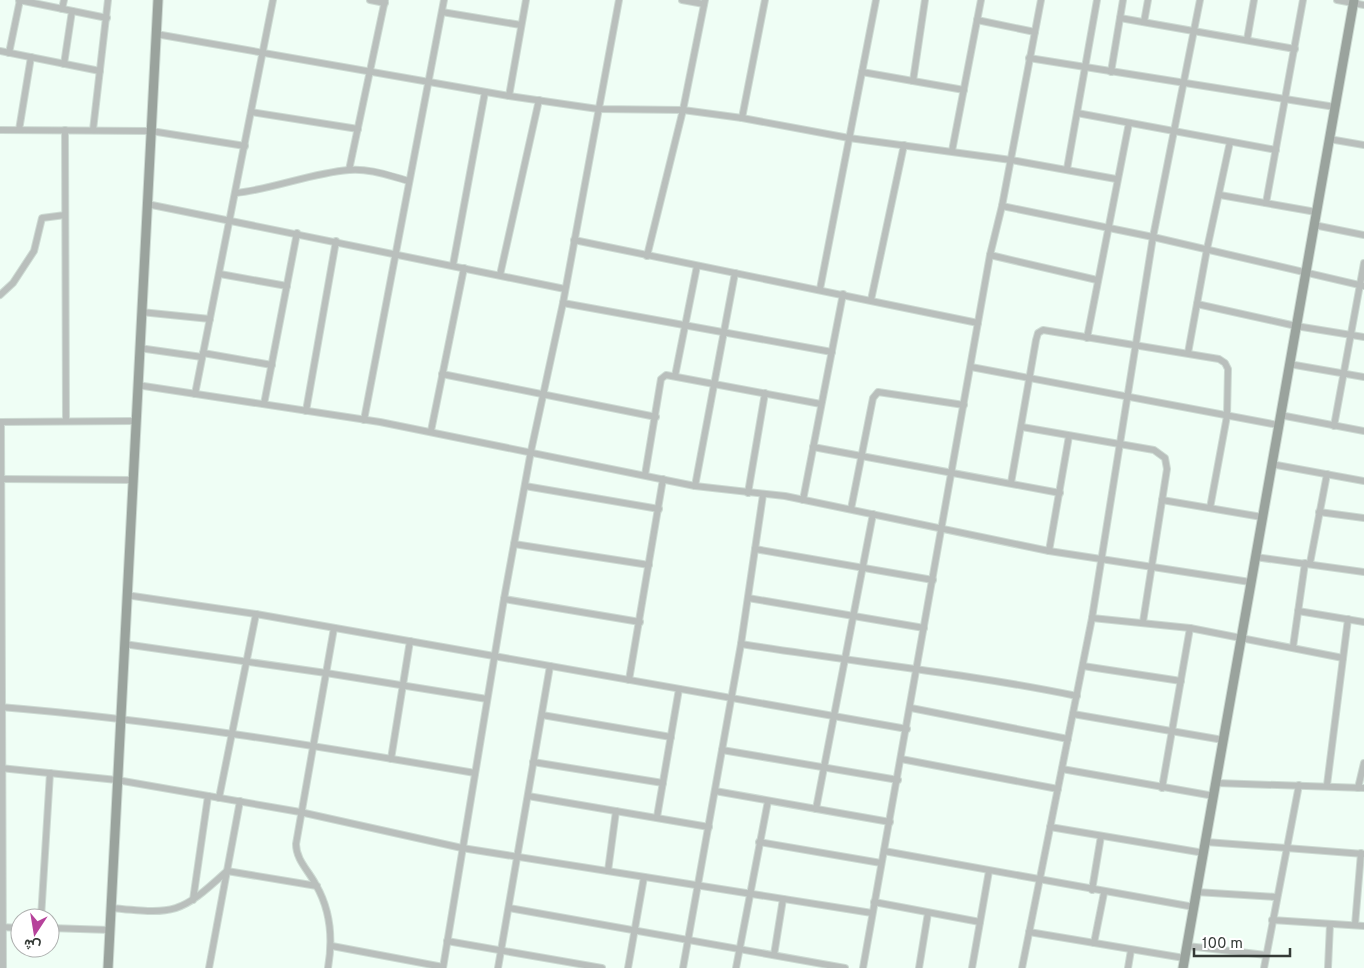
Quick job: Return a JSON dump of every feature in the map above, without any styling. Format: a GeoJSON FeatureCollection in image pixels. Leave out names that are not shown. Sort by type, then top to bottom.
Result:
{"type":"FeatureCollection","features":[{"type":"Feature","properties":{"kind":"street"},"geometry":{"type":"LineString","coordinates":[[9,53],[20,0],[107,18]]}},
{"type":"Feature","properties":{"kind":"street"},"geometry":{"type":"LineString","coordinates":[[62,9],[64,0]]}},
{"type":"Feature","properties":{"kind":"street"},"geometry":{"type":"LineString","coordinates":[[92,130],[108,0]]}},
{"type":"Feature","properties":{"kind":"street"},"geometry":{"type":"LineString","coordinates":[[108,968],[158,0]]}},
{"type":"Feature","properties":{"kind":"street"},"geometry":{"type":"LineString","coordinates":[[195,394],[273,0]]}},
{"type":"Feature","properties":{"kind":"street"},"geometry":{"type":"LineString","coordinates":[[349,170],[385,1],[370,0]]}},
{"type":"Feature","properties":{"kind":"street"},"geometry":{"type":"LineString","coordinates":[[364,420],[444,0]]}},
{"type":"Feature","properties":{"kind":"street"},"geometry":{"type":"LineString","coordinates":[[509,96],[526,0]]}},
{"type":"Feature","properties":{"kind":"street"},"geometry":{"type":"LineString","coordinates":[[332,946],[443,967],[514,544],[531,451],[565,289],[619,0]]}},
{"type":"Feature","properties":{"kind":"street"},"geometry":{"type":"LineString","coordinates":[[647,256],[682,110],[705,2],[682,0]]}},
{"type":"Feature","properties":{"kind":"street"},"geometry":{"type":"LineString","coordinates":[[742,118],[765,0]]}},
{"type":"Feature","properties":{"kind":"street"},"geometry":{"type":"LineString","coordinates":[[820,289],[876,0]]}},
{"type":"Feature","properties":{"kind":"street"},"geometry":{"type":"LineString","coordinates":[[913,81],[925,0]]}},
{"type":"Feature","properties":{"kind":"street"},"geometry":{"type":"LineString","coordinates":[[952,151],[981,0]]}},
{"type":"Feature","properties":{"kind":"street"},"geometry":{"type":"LineString","coordinates":[[863,968],[911,708],[990,256],[1002,206],[1041,0]]}},
{"type":"Feature","properties":{"kind":"street"},"geometry":{"type":"LineString","coordinates":[[1066,169],[1097,0]]}},
{"type":"Feature","properties":{"kind":"street"},"geometry":{"type":"LineString","coordinates":[[1112,72],[1123,0]]}},
{"type":"Feature","properties":{"kind":"street"},"geometry":{"type":"LineString","coordinates":[[1144,22],[1148,0]]}},
{"type":"Feature","properties":{"kind":"street"},"geometry":{"type":"LineString","coordinates":[[1022,968],[1092,618],[1153,237],[1200,0]]}},
{"type":"Feature","properties":{"kind":"street"},"geometry":{"type":"LineString","coordinates":[[1247,40],[1254,0]]}},
{"type":"Feature","properties":{"kind":"street"},"geometry":{"type":"LineString","coordinates":[[1266,203],[1304,0]]}},
{"type":"Feature","properties":{"kind":"street"},"geometry":{"type":"LineString","coordinates":[[1337,0],[1364,5]]}},
{"type":"Feature","properties":{"kind":"street"},"geometry":{"type":"LineString","coordinates":[[1183,968],[1353,2]]}},
{"type":"Feature","properties":{"kind":"street"},"geometry":{"type":"LineString","coordinates":[[64,64],[72,11]]}},
{"type":"Feature","properties":{"kind":"street"},"geometry":{"type":"LineString","coordinates":[[442,12],[522,25]]}},
{"type":"Feature","properties":{"kind":"street"},"geometry":{"type":"LineString","coordinates":[[1120,18],[1194,29],[1295,48]]}},
{"type":"Feature","properties":{"kind":"street"},"geometry":{"type":"LineString","coordinates":[[977,20],[1035,32]]}},
{"type":"Feature","properties":{"kind":"street"},"geometry":{"type":"LineString","coordinates":[[156,34],[509,96],[598,109],[682,110],[742,118],[848,138],[1011,160],[1116,179]]}},
{"type":"Feature","properties":{"kind":"street"},"geometry":{"type":"LineString","coordinates":[[0,51],[100,71]]}},
{"type":"Feature","properties":{"kind":"street"},"geometry":{"type":"LineString","coordinates":[[18,130],[31,57]]}},
{"type":"Feature","properties":{"kind":"street"},"geometry":{"type":"LineString","coordinates":[[1030,58],[1335,107]]}},
{"type":"Feature","properties":{"kind":"street"},"geometry":{"type":"LineString","coordinates":[[862,72],[964,90]]}},
{"type":"Feature","properties":{"kind":"street"},"geometry":{"type":"LineString","coordinates":[[453,265],[485,92]]}},
{"type":"Feature","properties":{"kind":"street"},"geometry":{"type":"LineString","coordinates":[[500,275],[539,100]]}},
{"type":"Feature","properties":{"kind":"street"},"geometry":{"type":"LineString","coordinates":[[251,112],[358,129]]}},
{"type":"Feature","properties":{"kind":"street"},"geometry":{"type":"LineString","coordinates":[[1077,113],[1276,150]]}},
{"type":"Feature","properties":{"kind":"street"},"geometry":{"type":"LineString","coordinates":[[1086,338],[1116,179],[1129,123]]}},
{"type":"Feature","properties":{"kind":"street"},"geometry":{"type":"LineString","coordinates":[[0,130],[151,131],[245,146]]}},
{"type":"Feature","properties":{"kind":"street"},"geometry":{"type":"LineString","coordinates":[[65,130],[66,421]]}},
{"type":"Feature","properties":{"kind":"street"},"geometry":{"type":"LineString","coordinates":[[1329,139],[1364,145]]}},
{"type":"Feature","properties":{"kind":"street"},"geometry":{"type":"LineString","coordinates":[[1188,353],[1196,304],[1230,142]]}},
{"type":"Feature","properties":{"kind":"street"},"geometry":{"type":"LineString","coordinates":[[871,300],[904,145]]}},
{"type":"Feature","properties":{"kind":"street"},"geometry":{"type":"LineString","coordinates":[[236,193],[256,191],[349,170],[376,172],[409,181]]}},
{"type":"Feature","properties":{"kind":"street"},"geometry":{"type":"LineString","coordinates":[[1220,195],[1316,212]]}},
{"type":"Feature","properties":{"kind":"street"},"geometry":{"type":"LineString","coordinates":[[147,204],[231,219],[565,289]]}},
{"type":"Feature","properties":{"kind":"street"},"geometry":{"type":"LineString","coordinates":[[1002,206],[1153,237],[1362,286]]}},
{"type":"Feature","properties":{"kind":"street"},"geometry":{"type":"LineString","coordinates":[[0,294],[13,283],[32,256],[42,218],[65,215]]}},
{"type":"Feature","properties":{"kind":"street"},"geometry":{"type":"LineString","coordinates":[[1314,225],[1364,235]]}},
{"type":"Feature","properties":{"kind":"street"},"geometry":{"type":"LineString","coordinates":[[264,404],[297,233]]}},
{"type":"Feature","properties":{"kind":"street"},"geometry":{"type":"LineString","coordinates":[[574,240],[820,289],[978,323]]}},
{"type":"Feature","properties":{"kind":"street"},"geometry":{"type":"LineString","coordinates":[[306,411],[336,241]]}},
{"type":"Feature","properties":{"kind":"street"},"geometry":{"type":"LineString","coordinates":[[990,256],[1097,280]]}},
{"type":"Feature","properties":{"kind":"street"},"geometry":{"type":"LineString","coordinates":[[1334,426],[1350,335],[1362,286],[1364,263]]}},
{"type":"Feature","properties":{"kind":"street"},"geometry":{"type":"LineString","coordinates":[[675,376],[697,266]]}},
{"type":"Feature","properties":{"kind":"street"},"geometry":{"type":"LineString","coordinates":[[431,431],[464,268]]}},
{"type":"Feature","properties":{"kind":"street"},"geometry":{"type":"LineString","coordinates":[[694,486],[735,273]]}},
{"type":"Feature","properties":{"kind":"street"},"geometry":{"type":"LineString","coordinates":[[220,274],[286,286]]}},
{"type":"Feature","properties":{"kind":"street"},"geometry":{"type":"LineString","coordinates":[[803,500],[843,294]]}},
{"type":"Feature","properties":{"kind":"street"},"geometry":{"type":"LineString","coordinates":[[562,303],[725,331],[832,352]]}},
{"type":"Feature","properties":{"kind":"street"},"geometry":{"type":"LineString","coordinates":[[1196,304],[1296,326],[1364,337]]}},
{"type":"Feature","properties":{"kind":"street"},"geometry":{"type":"LineString","coordinates":[[141,312],[210,319]]}},
{"type":"Feature","properties":{"kind":"street"},"geometry":{"type":"LineString","coordinates":[[1011,483],[1038,334],[1043,330],[1188,353],[1219,359],[1225,363],[1228,369],[1227,416],[1210,508]]}},
{"type":"Feature","properties":{"kind":"street"},"geometry":{"type":"LineString","coordinates":[[139,348],[272,365]]}},
{"type":"Feature","properties":{"kind":"street"},"geometry":{"type":"LineString","coordinates":[[1289,364],[1364,377]]}},
{"type":"Feature","properties":{"kind":"street"},"geometry":{"type":"LineString","coordinates":[[971,367],[1278,425]]}},
{"type":"Feature","properties":{"kind":"street"},"geometry":{"type":"LineString","coordinates":[[442,374],[656,417]]}},
{"type":"Feature","properties":{"kind":"street"},"geometry":{"type":"LineString","coordinates":[[645,475],[661,379],[666,375],[821,404]]}},
{"type":"Feature","properties":{"kind":"street"},"geometry":{"type":"LineString","coordinates":[[137,385],[431,431],[694,486],[803,500],[942,527],[1049,551],[1250,582]]}},
{"type":"Feature","properties":{"kind":"street"},"geometry":{"type":"LineString","coordinates":[[851,510],[873,398],[878,392],[964,405]]}},
{"type":"Feature","properties":{"kind":"street"},"geometry":{"type":"LineString","coordinates":[[748,493],[765,393]]}},
{"type":"Feature","properties":{"kind":"street"},"geometry":{"type":"LineString","coordinates":[[1280,416],[1364,431]]}},
{"type":"Feature","properties":{"kind":"street"},"geometry":{"type":"LineString","coordinates":[[3,968],[0,605],[1,422],[135,421]]}},
{"type":"Feature","properties":{"kind":"street"},"geometry":{"type":"LineString","coordinates":[[1022,427],[1154,450],[1162,454],[1167,469],[1143,622]]}},
{"type":"Feature","properties":{"kind":"street"},"geometry":{"type":"LineString","coordinates":[[1049,551],[1070,436]]}},
{"type":"Feature","properties":{"kind":"street"},"geometry":{"type":"LineString","coordinates":[[813,447],[1060,493]]}},
{"type":"Feature","properties":{"kind":"street"},"geometry":{"type":"LineString","coordinates":[[1271,464],[1364,480]]}},
{"type":"Feature","properties":{"kind":"street"},"geometry":{"type":"LineString","coordinates":[[1293,647],[1307,563],[1327,474]]}},
{"type":"Feature","properties":{"kind":"street"},"geometry":{"type":"LineString","coordinates":[[1,479],[132,480]]}},
{"type":"Feature","properties":{"kind":"street"},"geometry":{"type":"LineString","coordinates":[[630,680],[663,479]]}},
{"type":"Feature","properties":{"kind":"street"},"geometry":{"type":"LineString","coordinates":[[525,486],[658,509]]}},
{"type":"Feature","properties":{"kind":"street"},"geometry":{"type":"LineString","coordinates":[[684,968],[732,698],[763,495]]}},
{"type":"Feature","properties":{"kind":"street"},"geometry":{"type":"LineString","coordinates":[[1162,500],[1262,518]]}},
{"type":"Feature","properties":{"kind":"street"},"geometry":{"type":"LineString","coordinates":[[1319,512],[1364,518]]}},
{"type":"Feature","properties":{"kind":"street"},"geometry":{"type":"LineString","coordinates":[[816,809],[873,514]]}},
{"type":"Feature","properties":{"kind":"street"},"geometry":{"type":"LineString","coordinates":[[514,544],[649,565]]}},
{"type":"Feature","properties":{"kind":"street"},"geometry":{"type":"LineString","coordinates":[[755,549],[933,580]]}},
{"type":"Feature","properties":{"kind":"street"},"geometry":{"type":"LineString","coordinates":[[1255,557],[1364,572]]}},
{"type":"Feature","properties":{"kind":"street"},"geometry":{"type":"LineString","coordinates":[[126,595],[256,614],[907,729]]}},
{"type":"Feature","properties":{"kind":"street"},"geometry":{"type":"LineString","coordinates":[[748,598],[924,628]]}},
{"type":"Feature","properties":{"kind":"street"},"geometry":{"type":"LineString","coordinates":[[504,599],[640,622]]}},
{"type":"Feature","properties":{"kind":"street"},"geometry":{"type":"LineString","coordinates":[[1298,611],[1364,622]]}},
{"type":"Feature","properties":{"kind":"street"},"geometry":{"type":"LineString","coordinates":[[219,798],[256,614]]}},
{"type":"Feature","properties":{"kind":"street"},"geometry":{"type":"LineString","coordinates":[[1092,618],[1190,628],[1343,658]]}},
{"type":"Feature","properties":{"kind":"street"},"geometry":{"type":"LineString","coordinates":[[1327,785],[1348,619]]}},
{"type":"Feature","properties":{"kind":"street"},"geometry":{"type":"LineString","coordinates":[[328,968],[332,946],[330,925],[317,886],[296,851],[300,812],[334,628]]}},
{"type":"Feature","properties":{"kind":"street"},"geometry":{"type":"LineString","coordinates":[[1162,788],[1190,628]]}},
{"type":"Feature","properties":{"kind":"street"},"geometry":{"type":"LineString","coordinates":[[391,759],[410,641]]}},
{"type":"Feature","properties":{"kind":"street"},"geometry":{"type":"LineString","coordinates":[[124,644],[326,673],[487,699]]}},
{"type":"Feature","properties":{"kind":"street"},"geometry":{"type":"LineString","coordinates":[[741,644],[1017,684],[1077,696]]}},
{"type":"Feature","properties":{"kind":"street"},"geometry":{"type":"LineString","coordinates":[[498,968],[550,666]]}},
{"type":"Feature","properties":{"kind":"street"},"geometry":{"type":"LineString","coordinates":[[1083,666],[1181,681]]}},
{"type":"Feature","properties":{"kind":"street"},"geometry":{"type":"LineString","coordinates":[[657,818],[679,689]]}},
{"type":"Feature","properties":{"kind":"street"},"geometry":{"type":"LineString","coordinates":[[1,707],[233,733],[475,774]]}},
{"type":"Feature","properties":{"kind":"street"},"geometry":{"type":"LineString","coordinates":[[911,708],[1068,740]]}},
{"type":"Feature","properties":{"kind":"street"},"geometry":{"type":"LineString","coordinates":[[1073,714],[1223,740]]}},
{"type":"Feature","properties":{"kind":"street"},"geometry":{"type":"LineString","coordinates":[[542,715],[671,737]]}},
{"type":"Feature","properties":{"kind":"street"},"geometry":{"type":"LineString","coordinates":[[722,750],[898,780]]}},
{"type":"Feature","properties":{"kind":"street"},"geometry":{"type":"LineString","coordinates":[[901,759],[1058,789]]}},
{"type":"Feature","properties":{"kind":"street"},"geometry":{"type":"LineString","coordinates":[[533,762],[663,783]]}},
{"type":"Feature","properties":{"kind":"street"},"geometry":{"type":"LineString","coordinates":[[1216,783],[1327,785],[1361,788],[1364,763]]}},
{"type":"Feature","properties":{"kind":"street"},"geometry":{"type":"LineString","coordinates":[[1,768],[117,780],[300,812],[462,848],[872,913]]}},
{"type":"Feature","properties":{"kind":"street"},"geometry":{"type":"LineString","coordinates":[[1062,769],[1214,796]]}},
{"type":"Feature","properties":{"kind":"street"},"geometry":{"type":"LineString","coordinates":[[42,908],[50,773]]}},
{"type":"Feature","properties":{"kind":"street"},"geometry":{"type":"LineString","coordinates":[[1264,968],[1276,897],[1299,785]]}},
{"type":"Feature","properties":{"kind":"street"},"geometry":{"type":"LineString","coordinates":[[715,791],[890,822]]}},
{"type":"Feature","properties":{"kind":"street"},"geometry":{"type":"LineString","coordinates":[[193,900],[208,796]]}},
{"type":"Feature","properties":{"kind":"street"},"geometry":{"type":"LineString","coordinates":[[528,796],[709,827]]}},
{"type":"Feature","properties":{"kind":"street"},"geometry":{"type":"LineString","coordinates":[[209,968],[240,801]]}},
{"type":"Feature","properties":{"kind":"street"},"geometry":{"type":"LineString","coordinates":[[736,968],[768,801]]}},
{"type":"Feature","properties":{"kind":"street"},"geometry":{"type":"LineString","coordinates":[[608,871],[616,811]]}},
{"type":"Feature","properties":{"kind":"street"},"geometry":{"type":"LineString","coordinates":[[1050,827],[1204,853]]}},
{"type":"Feature","properties":{"kind":"street"},"geometry":{"type":"LineString","coordinates":[[1092,890],[1101,836]]}},
{"type":"Feature","properties":{"kind":"street"},"geometry":{"type":"LineString","coordinates":[[759,842],[881,863]]}},
{"type":"Feature","properties":{"kind":"street"},"geometry":{"type":"LineString","coordinates":[[1206,842],[1362,853],[1355,925]]}},
{"type":"Feature","properties":{"kind":"street"},"geometry":{"type":"LineString","coordinates":[[884,851],[1104,893],[1194,908]]}},
{"type":"Feature","properties":{"kind":"street"},"geometry":{"type":"LineString","coordinates":[[111,908],[168,912],[193,900],[227,871],[317,886]]}},
{"type":"Feature","properties":{"kind":"street"},"geometry":{"type":"LineString","coordinates":[[972,968],[989,871]]}},
{"type":"Feature","properties":{"kind":"street"},"geometry":{"type":"LineString","coordinates":[[628,968],[644,877]]}},
{"type":"Feature","properties":{"kind":"street"},"geometry":{"type":"LineString","coordinates":[[1196,892],[1276,897]]}},
{"type":"Feature","properties":{"kind":"street"},"geometry":{"type":"LineString","coordinates":[[1094,943],[1104,893]]}},
{"type":"Feature","properties":{"kind":"street"},"geometry":{"type":"LineString","coordinates":[[774,955],[784,899]]}},
{"type":"Feature","properties":{"kind":"street"},"geometry":{"type":"LineString","coordinates":[[874,902],[980,922]]}},
{"type":"Feature","properties":{"kind":"street"},"geometry":{"type":"LineString","coordinates":[[509,908],[845,968]]}},
{"type":"Feature","properties":{"kind":"street"},"geometry":{"type":"LineString","coordinates":[[919,968],[928,913]]}},
{"type":"Feature","properties":{"kind":"street"},"geometry":{"type":"LineString","coordinates":[[1272,920],[1364,926]]}},
{"type":"Feature","properties":{"kind":"street"},"geometry":{"type":"LineString","coordinates":[[1328,968],[1330,924]]}},
{"type":"Feature","properties":{"kind":"street"},"geometry":{"type":"LineString","coordinates":[[60,928],[110,930]]}},
{"type":"Feature","properties":{"kind":"street"},"geometry":{"type":"LineString","coordinates":[[1029,932],[1184,958]]}},
{"type":"Feature","properties":{"kind":"street"},"geometry":{"type":"LineString","coordinates":[[447,941],[602,968]]}},
{"type":"Feature","properties":{"kind":"street"},"geometry":{"type":"LineString","coordinates":[[1186,946],[1266,955]]}},
{"type":"Feature","properties":{"kind":"street"},"geometry":{"type":"LineString","coordinates":[[1128,968],[1131,950]]}}]}
